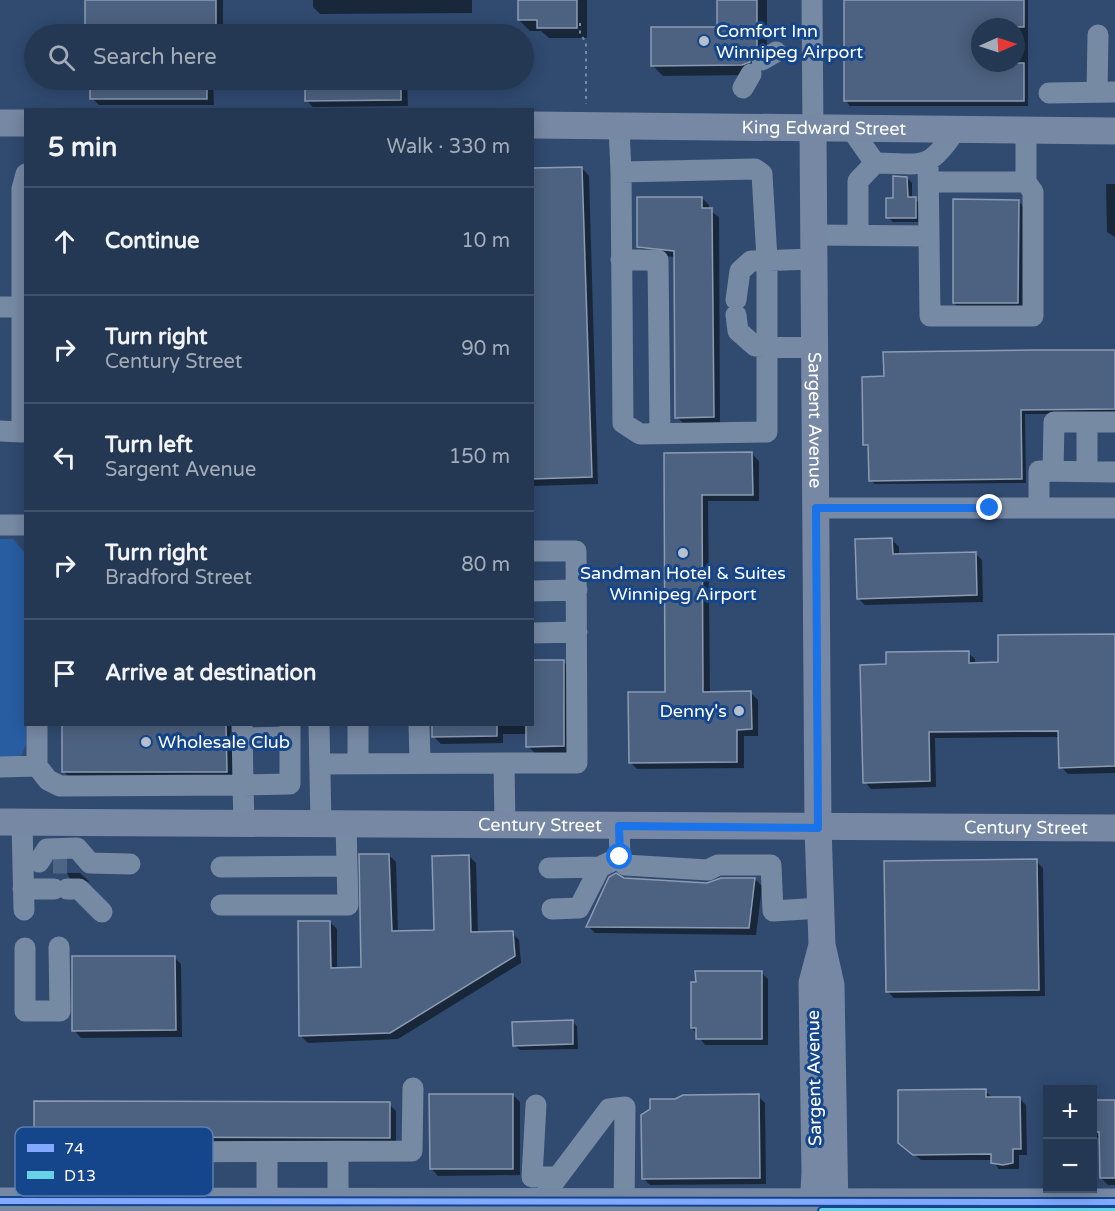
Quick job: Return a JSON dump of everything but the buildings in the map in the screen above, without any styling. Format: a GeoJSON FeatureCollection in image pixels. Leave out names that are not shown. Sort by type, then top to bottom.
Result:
{"type":"FeatureCollection","features":[{"type":"Feature","properties":{"kind":"main road"},"geometry":{"type":"LineString","coordinates":[[0,123],[24,123]]}},
{"type":"Feature","properties":{"kind":"main road","name":"King Edward Street"},"geometry":{"type":"LineString","coordinates":[[534,125],[813,130],[1115,131]]}},
{"type":"Feature","properties":{"kind":"main road","name":"Sargent Avenue"},"geometry":{"type":"LineString","coordinates":[[813,130],[818,828],[822,945],[831,985],[824,1206]]}},
{"type":"Feature","properties":{"kind":"main road","name":"Century Street"},"geometry":{"type":"LineString","coordinates":[[11,822],[1115,828]]}},
{"type":"Feature","properties":{"kind":"main road"},"geometry":{"type":"LineString","coordinates":[[0,1201],[53,1196]]}},
{"type":"Feature","properties":{"kind":"main road"},"geometry":{"type":"LineString","coordinates":[[198,1196],[338,1207],[824,1206],[1115,1202]]}},
{"type":"Feature","properties":{"kind":"street","name":"Sargent Avenue"},"geometry":{"type":"LineString","coordinates":[[812,0],[813,130]]}},
{"type":"Feature","properties":{"kind":"street"},"geometry":{"type":"LineString","coordinates":[[1049,93],[1106,92],[1098,35]]}},
{"type":"Feature","properties":{"kind":"street"},"geometry":{"type":"LineString","coordinates":[[619,127],[623,423],[640,434],[767,432],[767,259],[762,174],[755,169],[621,172]]}},
{"type":"Feature","properties":{"kind":"street"},"geometry":{"type":"LineString","coordinates":[[852,130],[875,163],[928,172],[1026,182]]}},
{"type":"Feature","properties":{"kind":"street"},"geometry":{"type":"LineString","coordinates":[[955,130],[928,172],[930,316],[1034,316],[1033,192],[1026,182],[1026,131]]}},
{"type":"Feature","properties":{"kind":"street"},"geometry":{"type":"LineString","coordinates":[[858,235],[858,182],[875,163]]}},
{"type":"Feature","properties":{"kind":"street"},"geometry":{"type":"LineString","coordinates":[[0,431],[24,434],[22,199],[24,186]]}},
{"type":"Feature","properties":{"kind":"street"},"geometry":{"type":"LineString","coordinates":[[815,348],[767,348],[755,346],[746,340],[738,331],[736,307],[740,271],[751,261],[767,259],[858,235],[929,236]]}},
{"type":"Feature","properties":{"kind":"street"},"geometry":{"type":"LineString","coordinates":[[621,260],[658,260],[660,434]]}},
{"type":"Feature","properties":{"kind":"street"},"geometry":{"type":"LineString","coordinates":[[0,307],[24,307]]}},
{"type":"Feature","properties":{"kind":"street"},"geometry":{"type":"LineString","coordinates":[[1053,471],[1054,422],[1115,422]]}},
{"type":"Feature","properties":{"kind":"street"},"geometry":{"type":"LineString","coordinates":[[1087,422],[1087,472]]}},
{"type":"Feature","properties":{"kind":"street"},"geometry":{"type":"LineString","coordinates":[[1039,508],[1039,471],[1115,472]]}},
{"type":"Feature","properties":{"kind":"street"},"geometry":{"type":"LineString","coordinates":[[816,508],[1115,508]]}},
{"type":"Feature","properties":{"kind":"street"},"geometry":{"type":"LineString","coordinates":[[0,525],[24,525]]}},
{"type":"Feature","properties":{"kind":"street"},"geometry":{"type":"LineString","coordinates":[[320,764],[358,762],[578,763],[576,551],[534,551]]}},
{"type":"Feature","properties":{"kind":"street"},"geometry":{"type":"LineString","coordinates":[[534,591],[577,590]]}},
{"type":"Feature","properties":{"kind":"street"},"geometry":{"type":"LineString","coordinates":[[534,633],[577,632]]}},
{"type":"Feature","properties":{"kind":"street"},"geometry":{"type":"LineString","coordinates":[[37,726],[37,766],[48,780],[60,786],[243,785],[290,784],[290,731],[242,731],[243,785],[244,824]]}},
{"type":"Feature","properties":{"kind":"street"},"geometry":{"type":"LineString","coordinates":[[221,905],[348,905],[347,866],[333,824],[320,764],[319,726]]}},
{"type":"Feature","properties":{"kind":"street"},"geometry":{"type":"LineString","coordinates":[[358,726],[358,762]]}},
{"type":"Feature","properties":{"kind":"street"},"geometry":{"type":"LineString","coordinates":[[419,726],[420,762]]}},
{"type":"Feature","properties":{"kind":"street"},"geometry":{"type":"LineString","coordinates":[[504,763],[505,825]]}},
{"type":"Feature","properties":{"kind":"street"},"geometry":{"type":"LineString","coordinates":[[0,767],[37,766]]}},
{"type":"Feature","properties":{"kind":"street"},"geometry":{"type":"LineString","coordinates":[[11,822],[46,863]]}},
{"type":"Feature","properties":{"kind":"street"},"geometry":{"type":"LineString","coordinates":[[619,826],[620,857],[625,865],[708,870],[718,865],[771,866],[773,911],[821,908]]}},
{"type":"Feature","properties":{"kind":"street"},"geometry":{"type":"LineString","coordinates":[[102,912],[79,890],[61,889],[24,900],[46,863],[47,849],[77,848],[90,863],[130,864]]}},
{"type":"Feature","properties":{"kind":"street"},"geometry":{"type":"LineString","coordinates":[[549,868],[600,867],[620,857]]}},
{"type":"Feature","properties":{"kind":"street"},"geometry":{"type":"LineString","coordinates":[[221,867],[347,866]]}},
{"type":"Feature","properties":{"kind":"street"},"geometry":{"type":"LineString","coordinates":[[552,909],[579,908],[600,867]]}},
{"type":"Feature","properties":{"kind":"street"},"geometry":{"type":"LineString","coordinates":[[25,948],[25,1011],[60,1011],[59,947]]}},
{"type":"Feature","properties":{"kind":"street"},"geometry":{"type":"LineString","coordinates":[[213,1152],[412,1151],[413,1088]]}},
{"type":"Feature","properties":{"kind":"street"},"geometry":{"type":"LineString","coordinates":[[536,1105],[532,1177],[557,1177]]}},
{"type":"Feature","properties":{"kind":"street"},"geometry":{"type":"LineString","coordinates":[[547,1207],[548,1190],[609,1109],[625,1107],[624,1207]]}},
{"type":"Feature","properties":{"kind":"street"},"geometry":{"type":"LineString","coordinates":[[267,1152],[267,1203]]}},
{"type":"Feature","properties":{"kind":"street"},"geometry":{"type":"LineString","coordinates":[[338,1152],[338,1207]]}},
{"type":"Feature","properties":{"kind":"path"},"geometry":{"type":"LineString","coordinates":[[580,23],[580,34],[586,42],[586,110]]}},
{"type":"Feature","properties":{"kind":"shaded area"},"geometry":{"type":"Polygon","coordinates":[[[0,539],[13,539],[24,552],[24,726],[26,726],[26,745],[21,756],[0,760],[0,539]]]}},
{"type":"Feature","properties":{"kind":"tunnel"},"geometry":{"type":"LineString","coordinates":[[53,863],[67,863]]}},
{"type":"Feature","properties":{"kind":"transit line","name":"74"},"geometry":{"type":"LineString","coordinates":[[0,1201],[1115,1202]]}},
{"type":"Feature","properties":{"kind":"transit line","name":"D13"},"geometry":{"type":"LineString","coordinates":[[822,1211],[1115,1211]]}},
{"type":"Feature","properties":{"kind":"place","name":"Comfort Inn Winnipeg Airport"},"geometry":{"type":"Point","coordinates":[704,41]}},
{"type":"Feature","properties":{"kind":"place","name":"Sandman Hotel & Suites Winnipeg Airport"},"geometry":{"type":"Point","coordinates":[683,553]}},
{"type":"Feature","properties":{"kind":"place","name":"Denny's"},"geometry":{"type":"Point","coordinates":[739,711]}},
{"type":"Feature","properties":{"kind":"place","name":"Wholesale Club"},"geometry":{"type":"Point","coordinates":[146,742]}},
{"type":"Feature","properties":{"kind":"route"},"geometry":{"type":"LineString","coordinates":[[620,857],[619,826],[818,828],[816,508],[990,508]]}}]}
